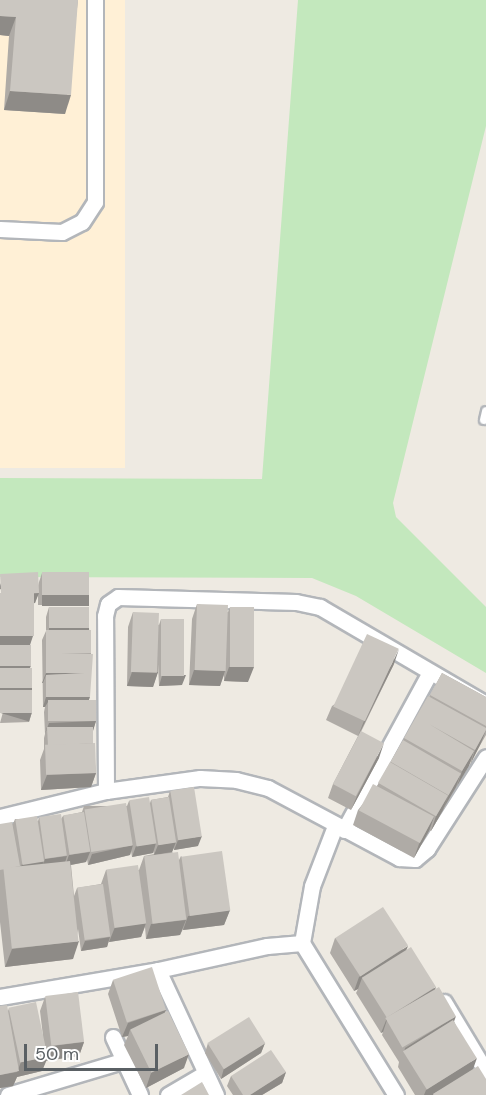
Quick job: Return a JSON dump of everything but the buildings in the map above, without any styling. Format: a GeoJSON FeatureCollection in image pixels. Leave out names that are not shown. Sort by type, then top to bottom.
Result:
{"type":"FeatureCollection","features":[{"type":"Feature","properties":{"kind":"street"},"geometry":{"type":"LineString","coordinates":[[0,229],[62,232],[82,222],[95,202],[95,0]]}},
{"type":"Feature","properties":{"kind":"street"},"geometry":{"type":"LineString","coordinates":[[106,791],[105,616],[108,604],[118,597],[296,602],[320,607],[486,704]]}},
{"type":"Feature","properties":{"kind":"street"},"geometry":{"type":"LineString","coordinates":[[396,1095],[302,943],[312,886],[339,828],[430,672]]}},
{"type":"Feature","properties":{"kind":"street"},"geometry":{"type":"LineString","coordinates":[[0,817],[106,791],[200,778],[236,780],[268,788],[339,828],[399,858],[415,859],[427,849],[486,757]]}},
{"type":"Feature","properties":{"kind":"street"},"geometry":{"type":"LineString","coordinates":[[0,994],[158,970],[267,946],[302,943]]}},
{"type":"Feature","properties":{"kind":"street"},"geometry":{"type":"LineString","coordinates":[[158,970],[204,1074],[216,1095]]}},
{"type":"Feature","properties":{"kind":"street"},"geometry":{"type":"LineString","coordinates":[[433,984],[486,1072]]}},
{"type":"Feature","properties":{"kind":"street"},"geometry":{"type":"LineString","coordinates":[[113,1037],[122,1061],[140,1095]]}},
{"type":"Feature","properties":{"kind":"street"},"geometry":{"type":"LineString","coordinates":[[8,1095],[122,1061]]}},
{"type":"Feature","properties":{"kind":"street"},"geometry":{"type":"LineString","coordinates":[[168,1095],[204,1074]]}},
{"type":"Feature","properties":{"kind":"lane"},"geometry":{"type":"LineString","coordinates":[[484,420],[486,411]]}},
{"type":"Feature","properties":{"kind":"shaded area"},"geometry":{"type":"Polygon","coordinates":[[[0,0],[125,0],[125,468],[0,468],[0,0]]]}},
{"type":"Feature","properties":{"kind":"green space"},"geometry":{"type":"Polygon","coordinates":[[[298,0],[486,0],[486,126],[393,503],[396,517],[486,607],[486,673],[356,596],[312,578],[0,577],[0,478],[262,479],[298,0]]]}}]}
